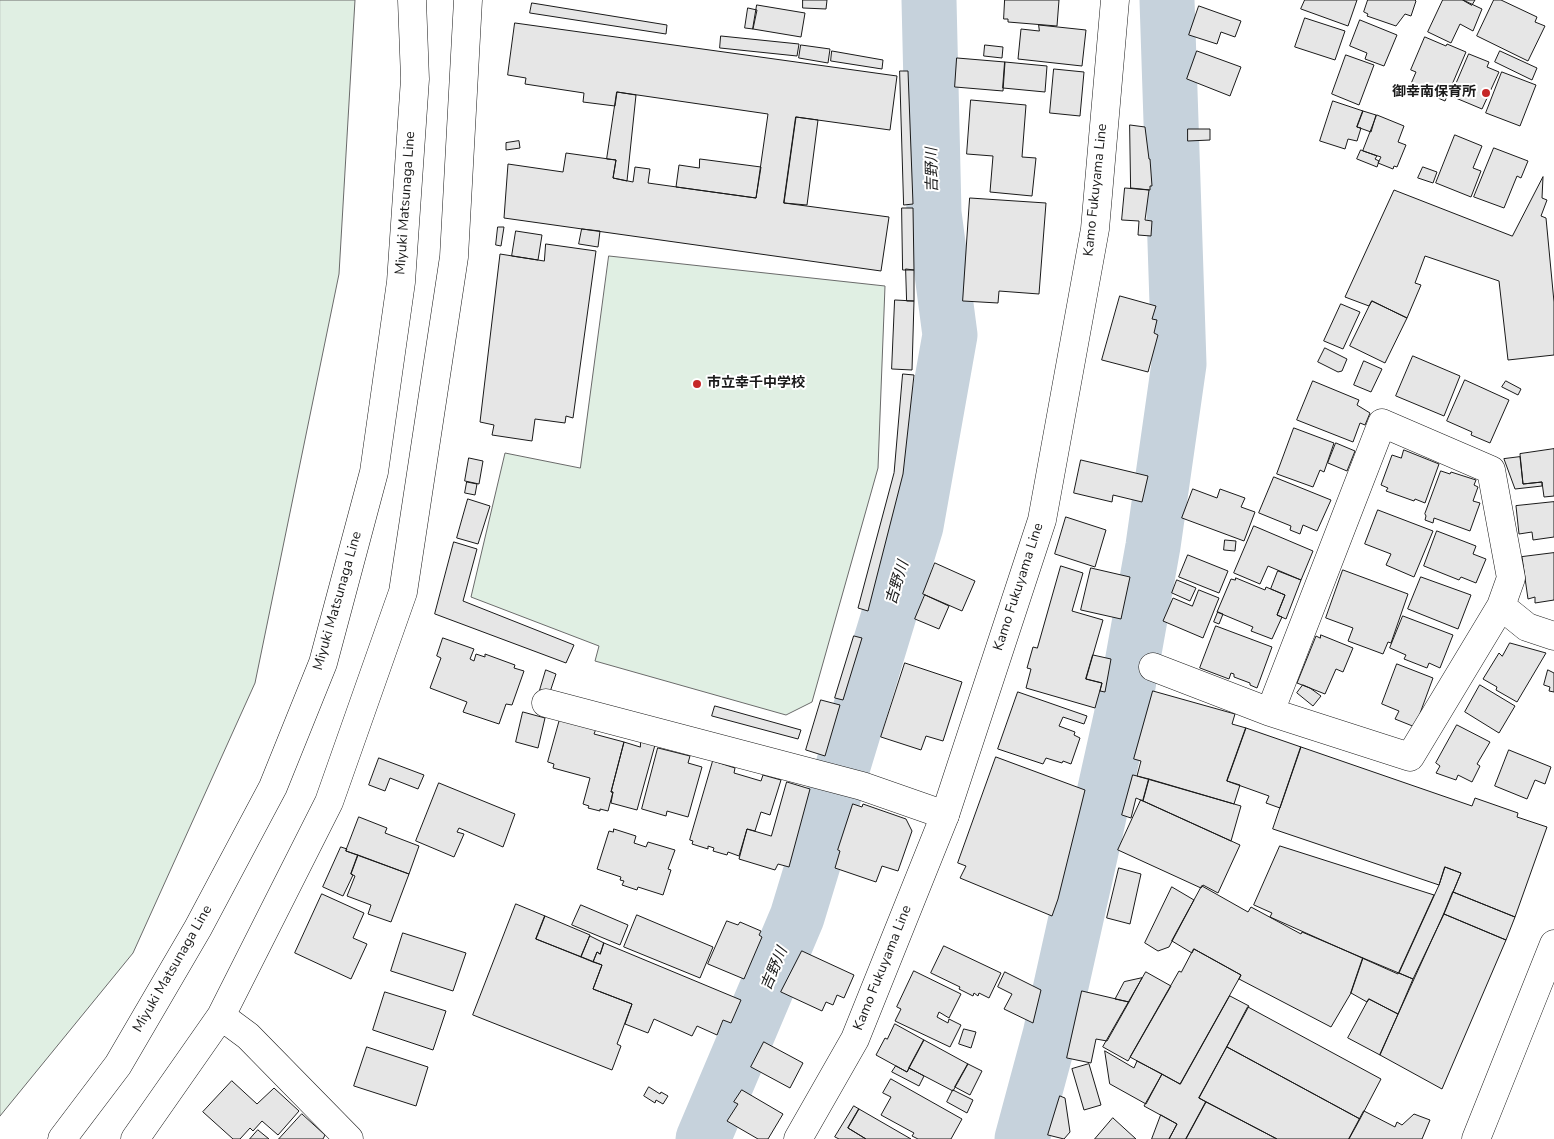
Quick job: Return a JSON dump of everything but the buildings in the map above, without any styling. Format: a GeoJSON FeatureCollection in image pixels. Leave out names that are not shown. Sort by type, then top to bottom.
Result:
{"type":"FeatureCollection","features":[{"type":"Feature","properties":{"kind":"street","name":"Miyuki Matsunaga Line"},"geometry":{"type":"LineString","coordinates":[[62,1139],[118,1066],[198,928],[274,787],[323,663],[374,472],[399,291],[415,78],[412,0]]}},
{"type":"Feature","properties":{"kind":"street"},"geometry":{"type":"LineString","coordinates":[[135,1139],[221,1016],[329,802],[403,592],[454,257],[468,0]]}},
{"type":"Feature","properties":{"kind":"street","name":"Kamo Fukuyama Line"},"geometry":{"type":"LineString","coordinates":[[798,1139],[855,1039],[945,815],[1042,520],[1095,229],[1114,0]]}},
{"type":"Feature","properties":{"kind":"street"},"geometry":{"type":"LineString","coordinates":[[1153,667],[1270,712],[1410,757],[1501,606],[1512,578],[1491,470],[1382,423],[1270,712]]}},
{"type":"Feature","properties":{"kind":"street"},"geometry":{"type":"LineString","coordinates":[[1501,606],[1527,627],[1554,636]]}},
{"type":"Feature","properties":{"kind":"street"},"geometry":{"type":"LineString","coordinates":[[546,703],[862,786],[945,815]]}},
{"type":"Feature","properties":{"kind":"street"},"geometry":{"type":"LineString","coordinates":[[1476,1139],[1554,944]]}},
{"type":"Feature","properties":{"kind":"street"},"geometry":{"type":"LineString","coordinates":[[221,1016],[248,1036],[349,1139]]}},
{"type":"Feature","properties":{"kind":"green space"},"geometry":{"type":"Polygon","coordinates":[[[0,0],[355,0],[339,274],[255,683],[133,953],[0,1116],[0,0]]]}},
{"type":"Feature","properties":{"kind":"green space"},"geometry":{"type":"Polygon","coordinates":[[[609,256],[885,286],[878,468],[812,702],[786,715],[595,661],[599,646],[471,597],[505,453],[580,468],[609,256]]]}},
{"type":"Feature","properties":{"kind":"waterway","name":"吉野川"},"geometry":{"type":"LineString","coordinates":[[703,1139],[797,917],[916,526],[950,335],[934,213],[929,0]]}},
{"type":"Feature","properties":{"kind":"waterway"},"geometry":{"type":"LineString","coordinates":[[1022,1139],[1050,1035],[1128,686],[1153,546],[1179,364],[1167,0]]}},
{"type":"Feature","properties":{"kind":"place","name":"御幸南保育所"},"geometry":{"type":"Point","coordinates":[1486,93]}},
{"type":"Feature","properties":{"kind":"place","name":"市立幸千中学校"},"geometry":{"type":"Point","coordinates":[697,384]}}]}
